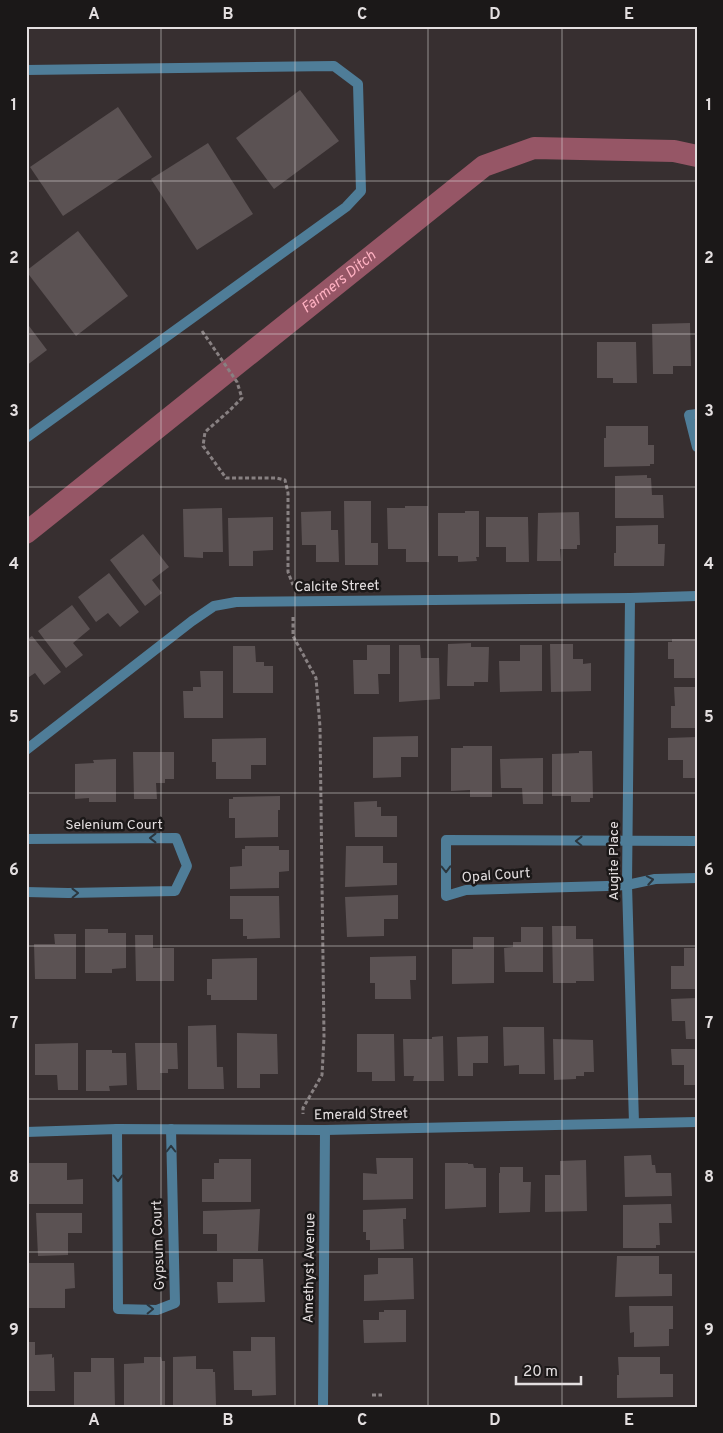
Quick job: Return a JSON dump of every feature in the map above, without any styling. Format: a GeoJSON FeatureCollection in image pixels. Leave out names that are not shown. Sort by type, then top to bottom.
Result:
{"type":"FeatureCollection","features":[{"type":"Feature","properties":{"kind":"street"},"geometry":{"type":"LineString","coordinates":[[26,70],[334,66],[358,84],[360,191],[346,207],[26,438]]}},
{"type":"Feature","properties":{"kind":"street"},"geometry":{"type":"LineString","coordinates":[[697,414],[688,416],[697,447]]}},
{"type":"Feature","properties":{"kind":"street","name":"Calcite Street"},"geometry":{"type":"LineString","coordinates":[[26,750],[214,606],[236,602],[697,596]]}},
{"type":"Feature","properties":{"kind":"street","name":"Augite Place"},"geometry":{"type":"LineString","coordinates":[[630,598],[628,885],[634,1123]]}},
{"type":"Feature","properties":{"kind":"street","name":"Selenium Court"},"geometry":{"type":"LineString","coordinates":[[26,839],[176,838],[186,866],[175,891],[26,892]]}},
{"type":"Feature","properties":{"kind":"street","name":"Opal Court"},"geometry":{"type":"LineString","coordinates":[[628,842],[446,840],[446,896],[466,890],[628,885],[655,879],[697,878]]}},
{"type":"Feature","properties":{"kind":"street"},"geometry":{"type":"LineString","coordinates":[[628,842],[697,842]]}},
{"type":"Feature","properties":{"kind":"street","name":"Emerald Street"},"geometry":{"type":"LineString","coordinates":[[26,1132],[117,1129],[326,1130],[697,1122]]}},
{"type":"Feature","properties":{"kind":"street","name":"Gypsum Court"},"geometry":{"type":"LineString","coordinates":[[117,1129],[118,1309],[157,1310],[175,1303],[170,1129]]}},
{"type":"Feature","properties":{"kind":"street","name":"Amethyst Avenue"},"geometry":{"type":"LineString","coordinates":[[323,1407],[326,1130]]}},
{"type":"Feature","properties":{"kind":"path"},"geometry":{"type":"LineString","coordinates":[[193,318],[237,382],[242,398],[204,432],[203,446],[226,478],[276,478],[285,480],[288,493],[288,572],[293,582],[294,636],[316,678],[320,728],[323,1056],[322,1075],[303,1108],[304,1130]]}},
{"type":"Feature","properties":{"kind":"path"},"geometry":{"type":"LineString","coordinates":[[372,1394],[382,1395]]}},
{"type":"Feature","properties":{"kind":"building"},"geometry":{"type":"Polygon","coordinates":[[[300,90],[339,141],[274,189],[236,138],[300,90]]]}},
{"type":"Feature","properties":{"kind":"building"},"geometry":{"type":"Polygon","coordinates":[[[118,107],[152,157],[63,216],[30,167],[118,107]]]}},
{"type":"Feature","properties":{"kind":"building"},"geometry":{"type":"Polygon","coordinates":[[[208,143],[253,214],[197,250],[151,179],[208,143]]]}},
{"type":"Feature","properties":{"kind":"building"},"geometry":{"type":"Polygon","coordinates":[[[78,231],[128,296],[76,336],[26,271],[78,231]]]}},
{"type":"Feature","properties":{"kind":"building"},"geometry":{"type":"Polygon","coordinates":[[[26,322],[47,350],[26,366],[26,322]]]}},
{"type":"Feature","properties":{"kind":"building"},"geometry":{"type":"Polygon","coordinates":[[[690,323],[691,366],[673,366],[673,374],[653,374],[652,324],[690,323]]]}},
{"type":"Feature","properties":{"kind":"building"},"geometry":{"type":"Polygon","coordinates":[[[597,342],[636,342],[637,383],[613,383],[613,378],[597,378],[597,342]]]}},
{"type":"Feature","properties":{"kind":"building"},"geometry":{"type":"Polygon","coordinates":[[[606,426],[648,426],[648,445],[654,445],[654,464],[650,464],[650,466],[604,467],[606,426]]]}},
{"type":"Feature","properties":{"kind":"building"},"geometry":{"type":"Polygon","coordinates":[[[647,475],[647,478],[651,478],[652,495],[663,495],[664,518],[615,518],[615,476],[647,475]]]}},
{"type":"Feature","properties":{"kind":"building"},"geometry":{"type":"Polygon","coordinates":[[[344,501],[371,501],[371,543],[378,543],[378,565],[345,565],[344,501]]]}},
{"type":"Feature","properties":{"kind":"building"},"geometry":{"type":"Polygon","coordinates":[[[405,506],[428,506],[429,562],[406,562],[406,549],[388,549],[387,508],[405,508],[405,506]]]}},
{"type":"Feature","properties":{"kind":"building"},"geometry":{"type":"Polygon","coordinates":[[[222,508],[223,552],[203,552],[203,558],[184,557],[183,509],[222,508]]]}},
{"type":"Feature","properties":{"kind":"building"},"geometry":{"type":"Polygon","coordinates":[[[331,511],[331,530],[338,530],[339,562],[316,562],[316,545],[302,545],[301,512],[331,511]]]}},
{"type":"Feature","properties":{"kind":"building"},"geometry":{"type":"Polygon","coordinates":[[[465,511],[479,511],[479,557],[476,557],[477,561],[458,562],[458,556],[438,556],[438,513],[465,513],[465,511]]]}},
{"type":"Feature","properties":{"kind":"building"},"geometry":{"type":"Polygon","coordinates":[[[579,512],[580,545],[577,545],[577,549],[560,549],[561,561],[537,561],[538,513],[579,512]]]}},
{"type":"Feature","properties":{"kind":"building"},"geometry":{"type":"Polygon","coordinates":[[[273,517],[273,550],[253,551],[253,566],[229,566],[228,518],[273,517]]]}},
{"type":"Feature","properties":{"kind":"building"},"geometry":{"type":"Polygon","coordinates":[[[486,517],[528,517],[529,562],[506,562],[506,547],[486,547],[486,517]]]}},
{"type":"Feature","properties":{"kind":"building"},"geometry":{"type":"Polygon","coordinates":[[[658,525],[658,544],[665,544],[664,566],[614,566],[616,526],[658,525]]]}},
{"type":"Feature","properties":{"kind":"building"},"geometry":{"type":"Polygon","coordinates":[[[143,534],[169,567],[152,580],[162,593],[145,606],[110,560],[143,534]]]}},
{"type":"Feature","properties":{"kind":"building"},"geometry":{"type":"Polygon","coordinates":[[[109,573],[139,612],[120,627],[108,613],[96,622],[78,597],[109,573]]]}},
{"type":"Feature","properties":{"kind":"building"},"geometry":{"type":"Polygon","coordinates":[[[72,605],[90,629],[73,643],[83,655],[66,668],[38,631],[72,605]]]}},
{"type":"Feature","properties":{"kind":"building"},"geometry":{"type":"Polygon","coordinates":[[[32,636],[61,672],[44,685],[35,673],[26,679],[26,640],[32,636]]]}},
{"type":"Feature","properties":{"kind":"building"},"geometry":{"type":"Polygon","coordinates":[[[672,639],[697,639],[697,678],[674,678],[674,659],[668,659],[668,642],[672,642],[672,639]]]}},
{"type":"Feature","properties":{"kind":"building"},"geometry":{"type":"Polygon","coordinates":[[[471,643],[471,647],[489,647],[488,682],[474,682],[474,686],[447,686],[448,644],[471,643]]]}},
{"type":"Feature","properties":{"kind":"building"},"geometry":{"type":"Polygon","coordinates":[[[550,644],[573,644],[573,659],[583,659],[583,664],[591,663],[591,691],[551,692],[550,644]]]}},
{"type":"Feature","properties":{"kind":"building"},"geometry":{"type":"Polygon","coordinates":[[[367,645],[390,645],[390,674],[378,674],[379,694],[354,694],[353,660],[367,660],[367,645]]]}},
{"type":"Feature","properties":{"kind":"building"},"geometry":{"type":"Polygon","coordinates":[[[399,645],[420,645],[421,658],[439,658],[440,699],[399,702],[399,645]]]}},
{"type":"Feature","properties":{"kind":"building"},"geometry":{"type":"Polygon","coordinates":[[[520,645],[542,645],[542,691],[500,692],[499,661],[520,661],[520,645]]]}},
{"type":"Feature","properties":{"kind":"building"},"geometry":{"type":"Polygon","coordinates":[[[233,646],[255,646],[256,662],[264,662],[264,666],[273,666],[273,693],[233,693],[233,646]]]}},
{"type":"Feature","properties":{"kind":"building"},"geometry":{"type":"Polygon","coordinates":[[[200,671],[223,671],[223,718],[184,718],[183,691],[193,691],[193,687],[201,687],[200,671]]]}},
{"type":"Feature","properties":{"kind":"building"},"geometry":{"type":"Polygon","coordinates":[[[674,687],[697,687],[697,728],[671,728],[671,706],[675,706],[674,687]]]}},
{"type":"Feature","properties":{"kind":"building"},"geometry":{"type":"Polygon","coordinates":[[[418,736],[418,757],[401,757],[401,777],[373,778],[373,737],[418,736]]]}},
{"type":"Feature","properties":{"kind":"building"},"geometry":{"type":"Polygon","coordinates":[[[697,737],[697,778],[683,778],[683,760],[668,760],[668,738],[697,737]]]}},
{"type":"Feature","properties":{"kind":"building"},"geometry":{"type":"Polygon","coordinates":[[[266,738],[266,765],[251,765],[251,779],[216,779],[216,762],[212,762],[212,739],[266,738]]]}},
{"type":"Feature","properties":{"kind":"building"},"geometry":{"type":"Polygon","coordinates":[[[463,746],[492,746],[492,797],[470,797],[470,790],[451,791],[451,748],[463,748],[463,746]]]}},
{"type":"Feature","properties":{"kind":"building"},"geometry":{"type":"Polygon","coordinates":[[[579,751],[592,751],[593,798],[590,798],[590,802],[571,802],[571,796],[552,796],[552,754],[579,753],[579,751]]]}},
{"type":"Feature","properties":{"kind":"building"},"geometry":{"type":"Polygon","coordinates":[[[133,752],[174,752],[174,779],[165,779],[165,783],[156,783],[157,799],[134,799],[133,752]]]}},
{"type":"Feature","properties":{"kind":"building"},"geometry":{"type":"Polygon","coordinates":[[[543,758],[543,804],[523,804],[522,788],[501,788],[500,759],[543,758]]]}},
{"type":"Feature","properties":{"kind":"building"},"geometry":{"type":"Polygon","coordinates":[[[116,759],[116,802],[89,802],[89,798],[75,799],[75,764],[94,763],[93,760],[116,759]]]}},
{"type":"Feature","properties":{"kind":"building"},"geometry":{"type":"Polygon","coordinates":[[[280,796],[278,837],[235,838],[235,818],[229,818],[229,799],[233,799],[233,797],[280,796]]]}},
{"type":"Feature","properties":{"kind":"building"},"geometry":{"type":"Polygon","coordinates":[[[377,801],[377,807],[381,807],[381,816],[397,816],[397,837],[355,837],[354,802],[377,801]]]}},
{"type":"Feature","properties":{"kind":"building"},"geometry":{"type":"Polygon","coordinates":[[[245,846],[279,846],[279,850],[289,850],[289,871],[279,872],[279,888],[230,889],[230,867],[242,866],[242,849],[245,849],[245,846]]]}},
{"type":"Feature","properties":{"kind":"building"},"geometry":{"type":"Polygon","coordinates":[[[346,846],[383,846],[383,863],[397,863],[397,885],[345,887],[346,846]]]}},
{"type":"Feature","properties":{"kind":"building"},"geometry":{"type":"Polygon","coordinates":[[[398,895],[398,919],[384,919],[384,936],[347,937],[345,897],[398,895]]]}},
{"type":"Feature","properties":{"kind":"building"},"geometry":{"type":"Polygon","coordinates":[[[230,896],[279,896],[280,938],[247,939],[247,936],[243,936],[243,919],[230,919],[230,896]]]}},
{"type":"Feature","properties":{"kind":"building"},"geometry":{"type":"Polygon","coordinates":[[[552,926],[576,926],[576,939],[593,939],[594,981],[553,983],[552,926]]]}},
{"type":"Feature","properties":{"kind":"building"},"geometry":{"type":"Polygon","coordinates":[[[521,927],[543,927],[543,972],[505,972],[504,948],[513,947],[513,942],[521,942],[521,927]]]}},
{"type":"Feature","properties":{"kind":"building"},"geometry":{"type":"Polygon","coordinates":[[[85,929],[108,929],[108,933],[126,933],[126,968],[112,969],[112,973],[85,973],[85,929]]]}},
{"type":"Feature","properties":{"kind":"building"},"geometry":{"type":"Polygon","coordinates":[[[54,934],[76,934],[76,979],[35,979],[34,944],[55,944],[54,934]]]}},
{"type":"Feature","properties":{"kind":"building"},"geometry":{"type":"Polygon","coordinates":[[[135,935],[153,935],[153,948],[174,948],[174,981],[136,981],[135,935]]]}},
{"type":"Feature","properties":{"kind":"building"},"geometry":{"type":"Polygon","coordinates":[[[473,937],[494,937],[494,983],[452,984],[452,949],[473,949],[473,937]]]}},
{"type":"Feature","properties":{"kind":"building"},"geometry":{"type":"Polygon","coordinates":[[[684,948],[697,948],[697,989],[671,989],[671,966],[684,966],[684,948]]]}},
{"type":"Feature","properties":{"kind":"building"},"geometry":{"type":"Polygon","coordinates":[[[416,956],[416,980],[410,980],[411,999],[375,999],[375,983],[370,983],[370,957],[416,956]]]}},
{"type":"Feature","properties":{"kind":"building"},"geometry":{"type":"Polygon","coordinates":[[[257,958],[257,1000],[211,1000],[211,995],[207,995],[207,979],[212,979],[212,959],[257,958]]]}},
{"type":"Feature","properties":{"kind":"building"},"geometry":{"type":"Polygon","coordinates":[[[697,998],[697,1039],[686,1039],[685,1021],[672,1021],[671,999],[697,998]]]}},
{"type":"Feature","properties":{"kind":"building"},"geometry":{"type":"Polygon","coordinates":[[[216,1025],[217,1067],[223,1067],[224,1089],[188,1089],[188,1026],[216,1025]]]}},
{"type":"Feature","properties":{"kind":"building"},"geometry":{"type":"Polygon","coordinates":[[[503,1027],[544,1027],[545,1074],[519,1074],[519,1065],[504,1066],[503,1027]]]}},
{"type":"Feature","properties":{"kind":"building"},"geometry":{"type":"Polygon","coordinates":[[[237,1033],[277,1034],[278,1074],[260,1074],[260,1088],[237,1088],[237,1033]]]}},
{"type":"Feature","properties":{"kind":"building"},"geometry":{"type":"Polygon","coordinates":[[[357,1034],[394,1034],[395,1081],[372,1081],[372,1072],[357,1072],[357,1034]]]}},
{"type":"Feature","properties":{"kind":"building"},"geometry":{"type":"Polygon","coordinates":[[[443,1036],[444,1081],[413,1081],[414,1076],[404,1076],[403,1039],[432,1039],[432,1037],[443,1036]]]}},
{"type":"Feature","properties":{"kind":"building"},"geometry":{"type":"Polygon","coordinates":[[[488,1036],[488,1063],[473,1063],[473,1076],[458,1076],[457,1037],[488,1036]]]}},
{"type":"Feature","properties":{"kind":"building"},"geometry":{"type":"Polygon","coordinates":[[[553,1039],[593,1040],[594,1072],[584,1072],[584,1076],[576,1076],[576,1079],[554,1080],[553,1039]]]}},
{"type":"Feature","properties":{"kind":"building"},"geometry":{"type":"Polygon","coordinates":[[[78,1043],[78,1090],[58,1090],[57,1075],[35,1075],[35,1044],[78,1043]]]}},
{"type":"Feature","properties":{"kind":"building"},"geometry":{"type":"Polygon","coordinates":[[[135,1043],[177,1043],[178,1069],[168,1069],[168,1073],[160,1073],[160,1090],[137,1090],[135,1043]]]}},
{"type":"Feature","properties":{"kind":"building"},"geometry":{"type":"Polygon","coordinates":[[[671,1049],[697,1049],[697,1085],[684,1085],[684,1065],[672,1065],[671,1049]]]}},
{"type":"Feature","properties":{"kind":"building"},"geometry":{"type":"Polygon","coordinates":[[[86,1050],[112,1050],[112,1053],[126,1053],[127,1085],[109,1086],[110,1091],[86,1091],[86,1050]]]}},
{"type":"Feature","properties":{"kind":"building"},"geometry":{"type":"Polygon","coordinates":[[[651,1155],[652,1165],[655,1165],[656,1173],[671,1173],[672,1196],[625,1197],[624,1156],[651,1155]]]}},
{"type":"Feature","properties":{"kind":"building"},"geometry":{"type":"Polygon","coordinates":[[[376,1158],[413,1158],[413,1199],[363,1200],[363,1173],[377,1174],[376,1158]]]}},
{"type":"Feature","properties":{"kind":"building"},"geometry":{"type":"Polygon","coordinates":[[[219,1159],[251,1159],[251,1202],[202,1202],[202,1179],[214,1179],[214,1163],[219,1163],[219,1159]]]}},
{"type":"Feature","properties":{"kind":"building"},"geometry":{"type":"Polygon","coordinates":[[[586,1160],[587,1211],[545,1212],[545,1175],[560,1175],[560,1161],[586,1160]]]}},
{"type":"Feature","properties":{"kind":"building"},"geometry":{"type":"Polygon","coordinates":[[[26,1163],[67,1163],[67,1180],[83,1179],[83,1204],[26,1204],[26,1163]]]}},
{"type":"Feature","properties":{"kind":"building"},"geometry":{"type":"Polygon","coordinates":[[[445,1163],[468,1163],[473,1164],[474,1168],[486,1168],[486,1207],[445,1209],[445,1163]]]}},
{"type":"Feature","properties":{"kind":"building"},"geometry":{"type":"Polygon","coordinates":[[[500,1167],[523,1167],[523,1182],[531,1182],[530,1212],[499,1213],[500,1167]]]}},
{"type":"Feature","properties":{"kind":"building"},"geometry":{"type":"Polygon","coordinates":[[[671,1204],[672,1223],[659,1223],[660,1245],[656,1245],[656,1248],[623,1248],[623,1205],[671,1204]]]}},
{"type":"Feature","properties":{"kind":"building"},"geometry":{"type":"Polygon","coordinates":[[[406,1208],[406,1219],[403,1219],[404,1249],[370,1250],[370,1240],[366,1240],[366,1232],[363,1232],[363,1210],[406,1208]]]}},
{"type":"Feature","properties":{"kind":"building"},"geometry":{"type":"Polygon","coordinates":[[[260,1209],[258,1251],[217,1251],[217,1234],[203,1234],[203,1211],[260,1209]]]}},
{"type":"Feature","properties":{"kind":"building"},"geometry":{"type":"Polygon","coordinates":[[[36,1213],[82,1213],[82,1233],[68,1233],[68,1255],[38,1256],[36,1213]]]}},
{"type":"Feature","properties":{"kind":"building"},"geometry":{"type":"Polygon","coordinates":[[[617,1256],[659,1256],[659,1274],[672,1274],[672,1296],[615,1297],[617,1256]]]}},
{"type":"Feature","properties":{"kind":"building"},"geometry":{"type":"Polygon","coordinates":[[[378,1258],[413,1258],[414,1299],[364,1301],[364,1275],[378,1274],[378,1258]]]}},
{"type":"Feature","properties":{"kind":"building"},"geometry":{"type":"Polygon","coordinates":[[[233,1259],[263,1259],[265,1302],[218,1303],[217,1282],[233,1282],[233,1259]]]}},
{"type":"Feature","properties":{"kind":"building"},"geometry":{"type":"Polygon","coordinates":[[[26,1263],[74,1263],[75,1288],[65,1289],[65,1308],[26,1308],[26,1263]]]}},
{"type":"Feature","properties":{"kind":"building"},"geometry":{"type":"Polygon","coordinates":[[[629,1306],[673,1306],[673,1329],[669,1329],[669,1346],[634,1347],[634,1332],[630,1333],[629,1306]]]}},
{"type":"Feature","properties":{"kind":"building"},"geometry":{"type":"Polygon","coordinates":[[[384,1310],[406,1310],[406,1342],[364,1343],[363,1320],[379,1320],[379,1312],[384,1312],[384,1310]]]}},
{"type":"Feature","properties":{"kind":"building"},"geometry":{"type":"Polygon","coordinates":[[[251,1337],[275,1337],[276,1395],[252,1396],[252,1390],[234,1390],[233,1351],[251,1351],[251,1337]]]}},
{"type":"Feature","properties":{"kind":"building"},"geometry":{"type":"Polygon","coordinates":[[[26,1342],[35,1342],[35,1355],[52,1354],[52,1358],[54,1357],[55,1391],[26,1391],[26,1342]]]}},
{"type":"Feature","properties":{"kind":"building"},"geometry":{"type":"Polygon","coordinates":[[[196,1356],[196,1369],[213,1369],[213,1372],[215,1372],[216,1405],[173,1406],[173,1357],[196,1356]]]}},
{"type":"Feature","properties":{"kind":"building"},"geometry":{"type":"Polygon","coordinates":[[[144,1357],[161,1357],[162,1361],[165,1361],[165,1407],[124,1406],[124,1364],[144,1363],[144,1357]]]}},
{"type":"Feature","properties":{"kind":"building"},"geometry":{"type":"Polygon","coordinates":[[[618,1357],[660,1357],[660,1374],[673,1374],[673,1397],[617,1398],[618,1357]]]}},
{"type":"Feature","properties":{"kind":"building"},"geometry":{"type":"Polygon","coordinates":[[[91,1358],[114,1358],[115,1407],[74,1407],[74,1372],[91,1372],[91,1358]]]}},
{"type":"Feature","properties":{"kind":"waterway","name":"Farmers Ditch"},"geometry":{"type":"LineString","coordinates":[[26,533],[484,166],[534,148],[674,151],[697,156]]}}]}
